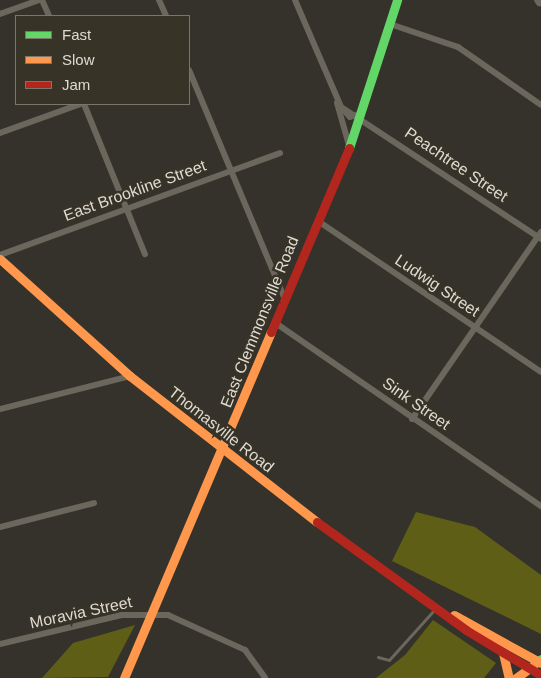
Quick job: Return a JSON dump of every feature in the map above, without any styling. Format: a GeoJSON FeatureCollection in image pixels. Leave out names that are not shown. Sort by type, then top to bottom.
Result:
{"type":"FeatureCollection","features":[{"type":"Feature","properties":{"kind":"main road","name":"East Clemmonsville Road"},"geometry":{"type":"LineString","coordinates":[[124,678],[223,452],[349,147],[390,24],[396,0]]}},
{"type":"Feature","properties":{"kind":"main road","name":"Thomasville Road"},"geometry":{"type":"LineString","coordinates":[[0,257],[130,376],[223,452],[436,607],[541,676]]}},
{"type":"Feature","properties":{"kind":"main road","name":"Thomasville Road"},"geometry":{"type":"LineString","coordinates":[[436,607],[540,661]]}},
{"type":"Feature","properties":{"kind":"main road"},"geometry":{"type":"LineString","coordinates":[[503,652],[509,678]]}},
{"type":"Feature","properties":{"kind":"main road"},"geometry":{"type":"LineString","coordinates":[[516,678],[540,661]]}},
{"type":"Feature","properties":{"kind":"street"},"geometry":{"type":"LineString","coordinates":[[0,14],[40,0],[48,15]]}},
{"type":"Feature","properties":{"kind":"street"},"geometry":{"type":"LineString","coordinates":[[159,0],[166,15]]}},
{"type":"Feature","properties":{"kind":"street","name":"Peachtree Street"},"geometry":{"type":"LineString","coordinates":[[294,0],[337,99],[341,107],[350,116],[358,116],[540,236]]}},
{"type":"Feature","properties":{"kind":"street"},"geometry":{"type":"LineString","coordinates":[[390,24],[458,47],[541,105]]}},
{"type":"Feature","properties":{"kind":"street"},"geometry":{"type":"LineString","coordinates":[[190,72],[286,300]]}},
{"type":"Feature","properties":{"kind":"street"},"geometry":{"type":"LineString","coordinates":[[337,99],[349,147]]}},
{"type":"Feature","properties":{"kind":"street"},"geometry":{"type":"LineString","coordinates":[[0,133],[77,105]]}},
{"type":"Feature","properties":{"kind":"street"},"geometry":{"type":"LineString","coordinates":[[84,105],[145,254]]}},
{"type":"Feature","properties":{"kind":"street","name":"East Brookline Street"},"geometry":{"type":"LineString","coordinates":[[0,257],[126,208],[280,153]]}},
{"type":"Feature","properties":{"kind":"street","name":"Ludwig Street"},"geometry":{"type":"LineString","coordinates":[[318,221],[541,372]]}},
{"type":"Feature","properties":{"kind":"street"},"geometry":{"type":"LineString","coordinates":[[412,419],[540,236]]}},
{"type":"Feature","properties":{"kind":"street","name":"Sink Street"},"geometry":{"type":"LineString","coordinates":[[277,324],[412,419],[541,506]]}},
{"type":"Feature","properties":{"kind":"street"},"geometry":{"type":"LineString","coordinates":[[0,409],[130,376]]}},
{"type":"Feature","properties":{"kind":"street"},"geometry":{"type":"LineString","coordinates":[[0,527],[94,503]]}},
{"type":"Feature","properties":{"kind":"street","name":"Moravia Street"},"geometry":{"type":"LineString","coordinates":[[0,644],[122,615],[152,614],[185,621],[245,650],[265,678]]}},
{"type":"Feature","properties":{"kind":"lane"},"geometry":{"type":"LineString","coordinates":[[378,657],[389,660],[436,607]]}},
{"type":"Feature","properties":{"kind":"shaded area"},"geometry":{"type":"Polygon","coordinates":[[[416,512],[475,527],[541,575],[541,634],[392,561],[416,512]]]}},
{"type":"Feature","properties":{"kind":"shaded area"},"geometry":{"type":"Polygon","coordinates":[[[433,620],[496,663],[484,678],[376,678],[405,655],[433,620]]]}},
{"type":"Feature","properties":{"kind":"shaded area"},"geometry":{"type":"Polygon","coordinates":[[[135,625],[108,677],[42,678],[73,643],[135,625]]]}},
{"type":"Feature","properties":{"kind":"traffic: fast"},"geometry":{"type":"LineString","coordinates":[[349,148],[397,0]]}},
{"type":"Feature","properties":{"kind":"traffic: slow"},"geometry":{"type":"LineString","coordinates":[[0,259],[130,376],[317,522]]}},
{"type":"Feature","properties":{"kind":"traffic: slow"},"geometry":{"type":"LineString","coordinates":[[124,678],[271,332]]}},
{"type":"Feature","properties":{"kind":"traffic: slow"},"geometry":{"type":"LineString","coordinates":[[454,615],[541,663]]}},
{"type":"Feature","properties":{"kind":"traffic: slow"},"geometry":{"type":"LineString","coordinates":[[503,653],[509,678]]}},
{"type":"Feature","properties":{"kind":"traffic: slow"},"geometry":{"type":"LineString","coordinates":[[516,678],[534,665]]}},
{"type":"Feature","properties":{"kind":"traffic: jam"},"geometry":{"type":"LineString","coordinates":[[271,332],[349,148]]}},
{"type":"Feature","properties":{"kind":"traffic: jam"},"geometry":{"type":"LineString","coordinates":[[317,522],[466,630],[541,675]]}}]}
